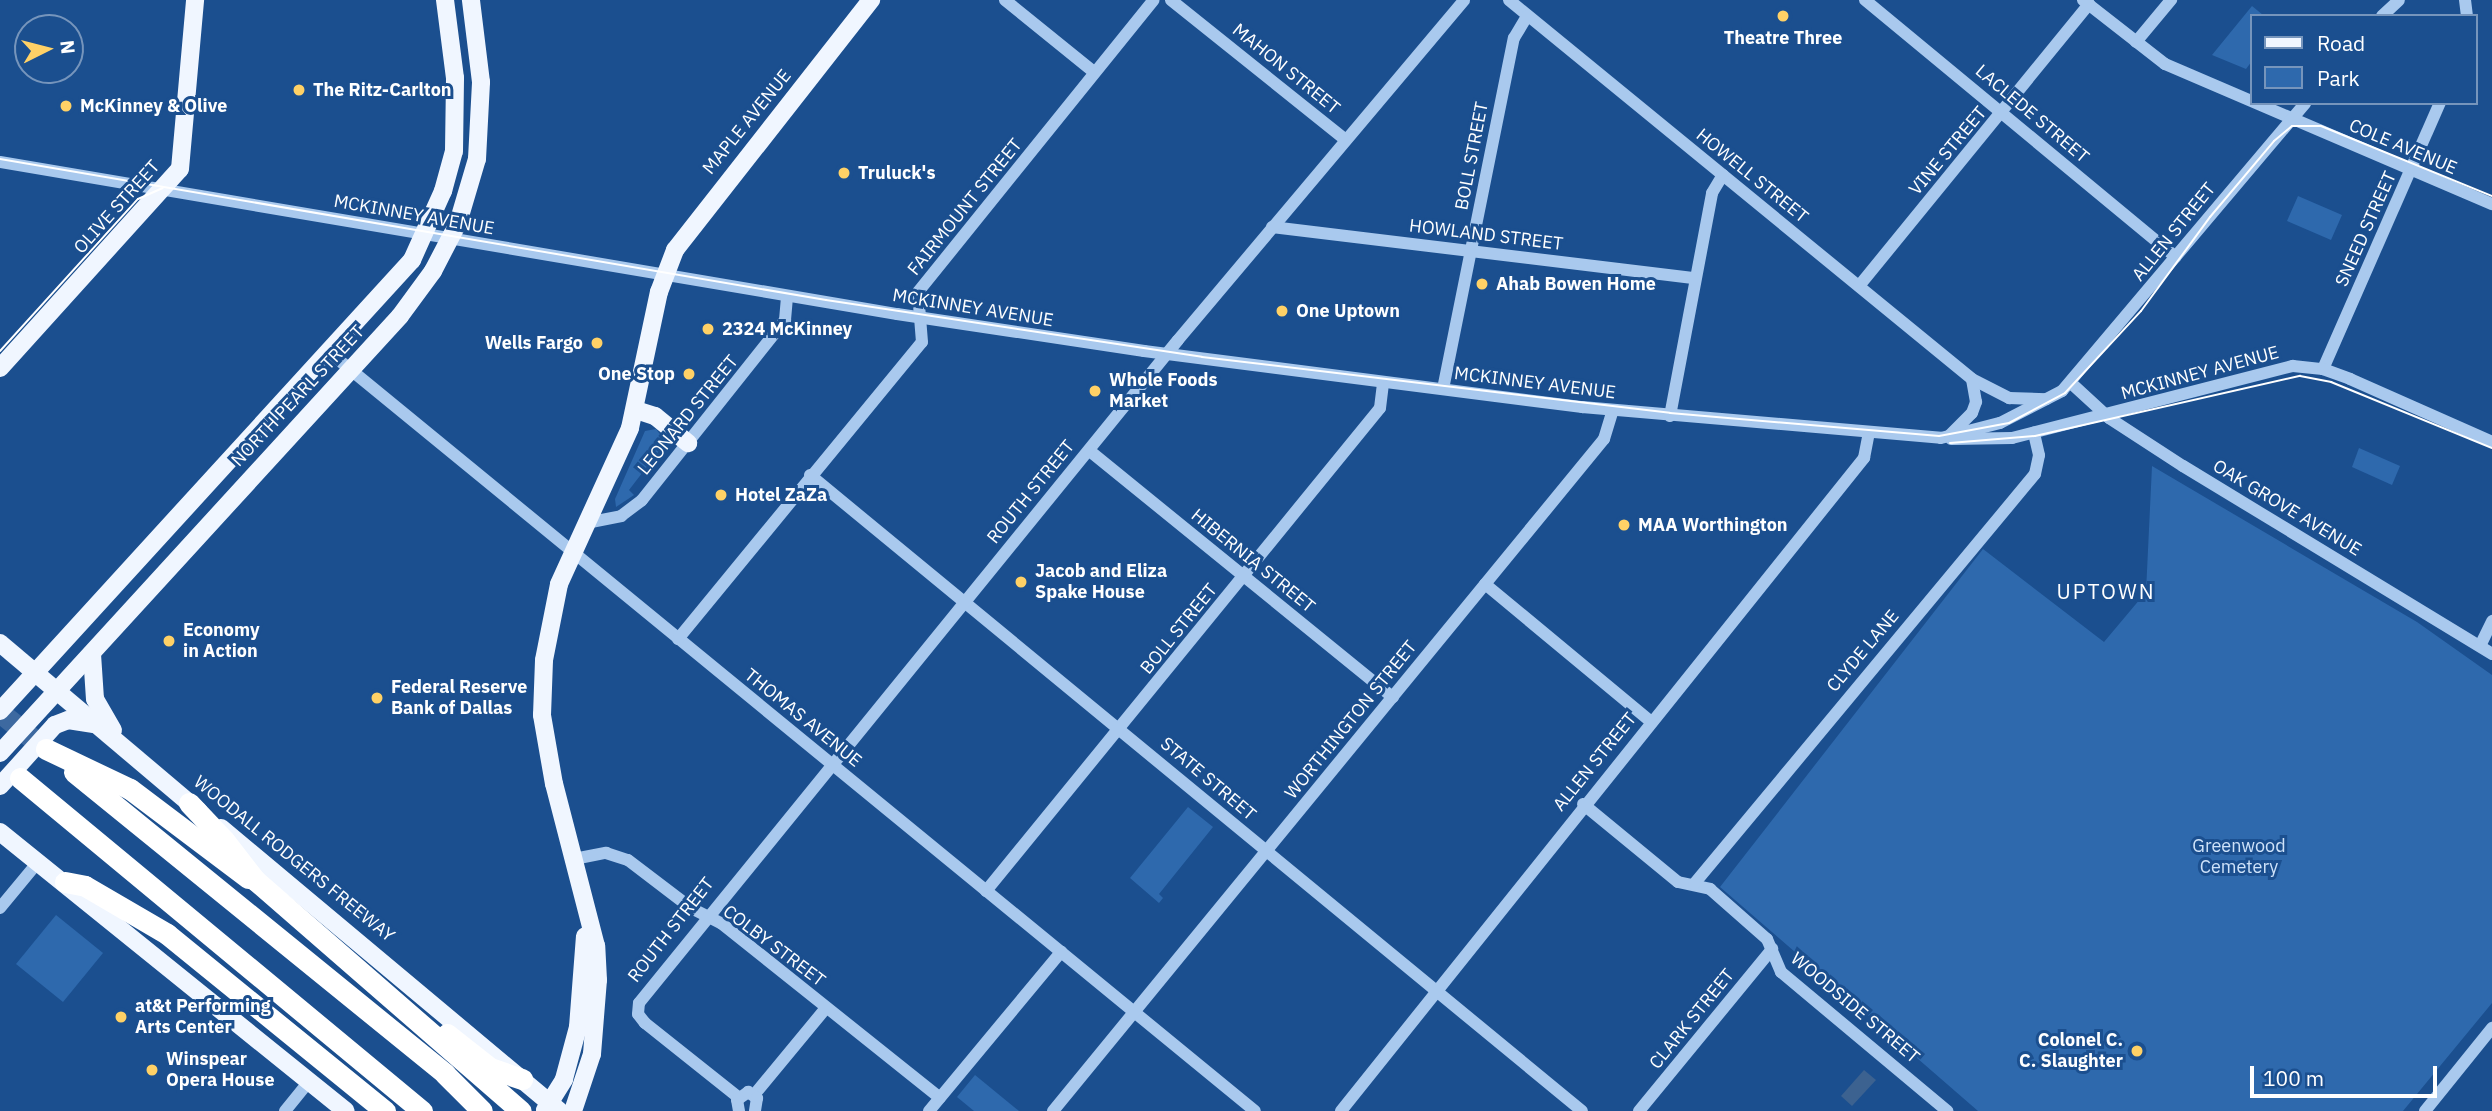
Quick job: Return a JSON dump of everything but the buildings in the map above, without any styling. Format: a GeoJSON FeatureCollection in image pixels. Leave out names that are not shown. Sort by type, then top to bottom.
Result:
{"type":"FeatureCollection","features":[{"type":"Feature","properties":{"kind":"highway"},"geometry":{"type":"LineString","coordinates":[[482,1111],[445,1074],[46,749],[130,789],[171,818],[490,1068],[506,1084],[510,1111]]}},
{"type":"Feature","properties":{"kind":"highway"},"geometry":{"type":"LineString","coordinates":[[10,782],[419,1109]]}},
{"type":"Feature","properties":{"kind":"highway"},"geometry":{"type":"LineString","coordinates":[[189,803],[224,840],[255,880],[464,1056],[521,1111]]}},
{"type":"Feature","properties":{"kind":"highway"},"geometry":{"type":"LineString","coordinates":[[65,882],[85,886],[167,934],[385,1111]]}},
{"type":"Feature","properties":{"kind":"highway"},"geometry":{"type":"LineString","coordinates":[[490,1068],[522,1079]]}},
{"type":"Feature","properties":{"kind":"main road","name":"OLIVE STREET"},"geometry":{"type":"LineString","coordinates":[[0,368],[180,169],[195,0]]}},
{"type":"Feature","properties":{"kind":"main road","name":"NORTH PEARL STREET"},"geometry":{"type":"LineString","coordinates":[[0,711],[398,280],[425,235],[454,151],[455,78],[445,0]]}},
{"type":"Feature","properties":{"kind":"main road","name":"NORTH PEARL STREET"},"geometry":{"type":"LineString","coordinates":[[0,753],[411,302],[450,239],[470,189],[481,129],[480,60],[471,0]]}},
{"type":"Feature","properties":{"kind":"main road","name":"MAPLE AVENUE"},"geometry":{"type":"LineString","coordinates":[[586,908],[549,760],[542,695],[551,617],[571,551],[636,410],[664,275],[695,219],[871,0]]}},
{"type":"Feature","properties":{"kind":"main road"},"geometry":{"type":"LineString","coordinates":[[636,410],[655,416],[688,443]]}},
{"type":"Feature","properties":{"kind":"main road","name":"WOODALL RODGERS FREEWAY"},"geometry":{"type":"LineString","coordinates":[[0,643],[189,803],[310,899],[522,1079],[551,1108]]}},
{"type":"Feature","properties":{"kind":"main road"},"geometry":{"type":"LineString","coordinates":[[92,654],[94,699],[123,748]]}},
{"type":"Feature","properties":{"kind":"main road"},"geometry":{"type":"LineString","coordinates":[[10,782],[55,725],[68,720],[94,724]]}},
{"type":"Feature","properties":{"kind":"main road"},"geometry":{"type":"LineString","coordinates":[[2,832],[346,1111]]}},
{"type":"Feature","properties":{"kind":"main road"},"geometry":{"type":"LineString","coordinates":[[551,1108],[564,1079],[578,1027],[586,908]]}},
{"type":"Feature","properties":{"kind":"main road"},"geometry":{"type":"LineString","coordinates":[[573,1111],[587,1079],[597,1020],[596,946],[586,908]]}},
{"type":"Feature","properties":{"kind":"street"},"geometry":{"type":"LineString","coordinates":[[1005,0],[1094,72]]}},
{"type":"Feature","properties":{"kind":"street","name":"FAIRMOUNT STREET"},"geometry":{"type":"LineString","coordinates":[[678,639],[810,475],[922,342],[918,292],[1154,0]]}},
{"type":"Feature","properties":{"kind":"street","name":"MAHON STREET"},"geometry":{"type":"LineString","coordinates":[[1171,0],[1346,140]]}},
{"type":"Feature","properties":{"kind":"street","name":"ROUTH STREET"},"geometry":{"type":"LineString","coordinates":[[738,1097],[638,1014],[639,1003],[707,916],[968,604],[1167,354],[1464,0]]}},
{"type":"Feature","properties":{"kind":"street","name":"HOWELL STREET"},"geometry":{"type":"LineString","coordinates":[[1509,0],[1972,380],[2021,401],[2050,398]]}},
{"type":"Feature","properties":{"kind":"street","name":"LACLEDE STREET"},"geometry":{"type":"LineString","coordinates":[[1865,0],[2176,257]]}},
{"type":"Feature","properties":{"kind":"street"},"geometry":{"type":"LineString","coordinates":[[2136,43],[2171,0]]}},
{"type":"Feature","properties":{"kind":"street"},"geometry":{"type":"LineString","coordinates":[[2384,14],[2399,0]]}},
{"type":"Feature","properties":{"kind":"street","name":"VINE STREET"},"geometry":{"type":"LineString","coordinates":[[1859,286],[2003,112],[2086,2]]}},
{"type":"Feature","properties":{"kind":"street","name":"COLE AVENUE"},"geometry":{"type":"LineString","coordinates":[[2086,2],[2165,64],[2250,101]]}},
{"type":"Feature","properties":{"kind":"street","name":"BOLL STREET"},"geometry":{"type":"LineString","coordinates":[[1443,389],[1514,38],[1527,16]]}},
{"type":"Feature","properties":{"kind":"street","name":"COLE AVENUE"},"geometry":{"type":"LineString","coordinates":[[2259,105],[2492,204]]}},
{"type":"Feature","properties":{"kind":"street","name":"ALLEN STREET"},"geometry":{"type":"LineString","coordinates":[[2071,383],[2303,105]]}},
{"type":"Feature","properties":{"kind":"street","name":"SNEED STREET"},"geometry":{"type":"LineString","coordinates":[[2323,369],[2439,105]]}},
{"type":"Feature","properties":{"kind":"street","name":"MCKINNEY AVENUE"},"geometry":{"type":"LineString","coordinates":[[0,162],[920,318],[1167,354],[1613,410],[1979,442],[2034,433],[2107,416],[2283,368],[2323,369],[2492,442]]}},
{"type":"Feature","properties":{"kind":"street"},"geometry":{"type":"LineString","coordinates":[[1670,416],[1712,193],[1723,175]]}},
{"type":"Feature","properties":{"kind":"street","name":"HOWLAND STREET"},"geometry":{"type":"LineString","coordinates":[[1272,227],[1695,278]]}},
{"type":"Feature","properties":{"kind":"street","name":"LEONARD STREET"},"geometry":{"type":"LineString","coordinates":[[586,523],[633,509],[785,320],[787,296]]}},
{"type":"Feature","properties":{"kind":"street","name":"THOMAS AVENUE"},"geometry":{"type":"LineString","coordinates":[[329,352],[1255,1111]]}},
{"type":"Feature","properties":{"kind":"street"},"geometry":{"type":"LineString","coordinates":[[1948,438],[1972,413],[1976,401],[1972,380]]}},
{"type":"Feature","properties":{"kind":"street","name":"BOLL STREET"},"geometry":{"type":"LineString","coordinates":[[986,891],[1121,729],[1380,408],[1384,382]]}},
{"type":"Feature","properties":{"kind":"street","name":"MCKINNEY AVENUE"},"geometry":{"type":"LineString","coordinates":[[1948,438],[2000,423],[2050,398],[2071,383]]}},
{"type":"Feature","properties":{"kind":"street","name":"OAK GROVE AVENUE"},"geometry":{"type":"LineString","coordinates":[[2071,383],[2107,416],[2492,654]]}},
{"type":"Feature","properties":{"kind":"street","name":"WORTHINGTON STREET"},"geometry":{"type":"LineString","coordinates":[[1053,1111],[1604,439],[1613,410]]}},
{"type":"Feature","properties":{"kind":"street","name":"ALLEN STREET"},"geometry":{"type":"LineString","coordinates":[[1341,1111],[1583,804],[1866,455],[1869,433]]}},
{"type":"Feature","properties":{"kind":"street","name":"CLYDE LANE"},"geometry":{"type":"LineString","coordinates":[[1694,884],[2035,474],[2039,455],[2034,433]]}},
{"type":"Feature","properties":{"kind":"street","name":"HIBERNIA STREET"},"geometry":{"type":"LineString","coordinates":[[1091,452],[1393,696]]}},
{"type":"Feature","properties":{"kind":"street","name":"STATE STREET"},"geometry":{"type":"LineString","coordinates":[[810,475],[1582,1111]]}},
{"type":"Feature","properties":{"kind":"street"},"geometry":{"type":"LineString","coordinates":[[1485,584],[1650,721]]}},
{"type":"Feature","properties":{"kind":"street"},"geometry":{"type":"LineString","coordinates":[[2480,646],[2492,621]]}},
{"type":"Feature","properties":{"kind":"street","name":"WOODSIDE STREET"},"geometry":{"type":"LineString","coordinates":[[1583,804],[1678,882],[1694,884],[1719,897],[1764,935],[1781,972],[1947,1111]]}},
{"type":"Feature","properties":{"kind":"street","name":"COLBY STREET"},"geometry":{"type":"LineString","coordinates":[[575,859],[617,855],[707,916],[940,1098]]}},
{"type":"Feature","properties":{"kind":"street"},"geometry":{"type":"LineString","coordinates":[[0,908],[38,862]]}},
{"type":"Feature","properties":{"kind":"street","name":"CLARK STREET"},"geometry":{"type":"LineString","coordinates":[[1639,1111],[1772,949]]}},
{"type":"Feature","properties":{"kind":"street"},"geometry":{"type":"LineString","coordinates":[[929,1111],[1061,952]]}},
{"type":"Feature","properties":{"kind":"street"},"geometry":{"type":"LineString","coordinates":[[739,1111],[738,1097],[754,1095],[827,1008]]}},
{"type":"Feature","properties":{"kind":"street"},"geometry":{"type":"LineString","coordinates":[[2425,1111],[2492,1028]]}},
{"type":"Feature","properties":{"kind":"street"},"geometry":{"type":"LineString","coordinates":[[285,1111],[309,1081]]}},
{"type":"Feature","properties":{"kind":"street"},"geometry":{"type":"LineString","coordinates":[[754,1095],[755,1111]]}},
{"type":"Feature","properties":{"kind":"green space"},"geometry":{"type":"Polygon","coordinates":[[[2252,6],[2262,14],[2250,14],[2250,64],[2246,69],[2212,55],[2252,6]]]}},
{"type":"Feature","properties":{"kind":"green space"},"geometry":{"type":"Polygon","coordinates":[[[2298,196],[2342,215],[2331,240],[2287,221],[2298,196]]]}},
{"type":"Feature","properties":{"kind":"green space"},"geometry":{"type":"Polygon","coordinates":[[[656,429],[666,442],[629,490],[634,495],[616,507],[615,499],[645,431],[656,429]]]}},
{"type":"Feature","properties":{"kind":"green space"},"geometry":{"type":"Polygon","coordinates":[[[2359,448],[2400,466],[2392,485],[2352,467],[2359,448]]]}},
{"type":"Feature","properties":{"kind":"green space","name":"Greenwood Cemetery"},"geometry":{"type":"Polygon","coordinates":[[[2152,466],[2417,622],[2492,675],[2492,1003],[2403,1111],[1978,1111],[1720,887],[1983,549],[2104,642],[2146,592],[2152,466]]]}},
{"type":"Feature","properties":{"kind":"green space"},"geometry":{"type":"Polygon","coordinates":[[[1188,807],[1213,827],[1159,894],[1163,898],[1159,903],[1130,878],[1188,807]]]}},
{"type":"Feature","properties":{"kind":"green space"},"geometry":{"type":"Polygon","coordinates":[[[56,915],[103,953],[63,1002],[16,964],[56,915]]]}},
{"type":"Feature","properties":{"kind":"green space"},"geometry":{"type":"Polygon","coordinates":[[[975,1075],[1019,1111],[974,1111],[957,1097],[975,1075]]]}},
{"type":"Feature","properties":{"kind":"shaded area"},"geometry":{"type":"Polygon","coordinates":[[[1864,1070],[1876,1080],[1852,1106],[1841,1096],[1864,1070]]]}},
{"type":"Feature","properties":{"kind":"tunnel"},"geometry":{"type":"LineString","coordinates":[[0,712],[46,749]]}},
{"type":"Feature","properties":{"kind":"tram line"},"geometry":{"type":"LineString","coordinates":[[0,159],[826,300],[1202,357],[1670,413],[1939,436],[2009,423],[2065,393],[2141,311],[2210,217],[2274,141],[2292,126],[2321,126],[2492,196]]}},
{"type":"Feature","properties":{"kind":"tram line"},"geometry":{"type":"LineString","coordinates":[[0,351],[138,199],[163,188]]}},
{"type":"Feature","properties":{"kind":"tram line"},"geometry":{"type":"LineString","coordinates":[[1950,443],[2035,436],[2300,376],[2331,382],[2492,448]]}},
{"type":"Feature","properties":{"kind":"place","name":"Theatre Three"},"geometry":{"type":"Point","coordinates":[1783,16]}},
{"type":"Feature","properties":{"kind":"place","name":"The Ritz-Carlton"},"geometry":{"type":"Point","coordinates":[299,90]}},
{"type":"Feature","properties":{"kind":"place","name":"McKinney & Olive"},"geometry":{"type":"Point","coordinates":[66,106]}},
{"type":"Feature","properties":{"kind":"place","name":"Truluck's"},"geometry":{"type":"Point","coordinates":[844,173]}},
{"type":"Feature","properties":{"kind":"place","name":"Ahab Bowen Home"},"geometry":{"type":"Point","coordinates":[1482,284]}},
{"type":"Feature","properties":{"kind":"place","name":"One Uptown"},"geometry":{"type":"Point","coordinates":[1282,311]}},
{"type":"Feature","properties":{"kind":"place","name":"2324 McKinney"},"geometry":{"type":"Point","coordinates":[708,329]}},
{"type":"Feature","properties":{"kind":"place","name":"Wells Fargo"},"geometry":{"type":"Point","coordinates":[597,343]}},
{"type":"Feature","properties":{"kind":"place","name":"One Stop"},"geometry":{"type":"Point","coordinates":[689,374]}},
{"type":"Feature","properties":{"kind":"place","name":"Whole Foods Market"},"geometry":{"type":"Point","coordinates":[1095,391]}},
{"type":"Feature","properties":{"kind":"place","name":"Hotel ZaZa"},"geometry":{"type":"Point","coordinates":[721,495]}},
{"type":"Feature","properties":{"kind":"place","name":"MAA Worthington"},"geometry":{"type":"Point","coordinates":[1624,525]}},
{"type":"Feature","properties":{"kind":"place","name":"Jacob and Eliza Spake House"},"geometry":{"type":"Point","coordinates":[1021,582]}},
{"type":"Feature","properties":{"kind":"place","name":"Economy in Action"},"geometry":{"type":"Point","coordinates":[169,641]}},
{"type":"Feature","properties":{"kind":"place","name":"Federal Reserve Bank of Dallas"},"geometry":{"type":"Point","coordinates":[377,698]}},
{"type":"Feature","properties":{"kind":"place","name":"at&t Performing Arts Center"},"geometry":{"type":"Point","coordinates":[121,1017]}},
{"type":"Feature","properties":{"kind":"place","name":"Colonel C. C. Slaughter"},"geometry":{"type":"Point","coordinates":[2137,1051]}},
{"type":"Feature","properties":{"kind":"place","name":"Winspear Opera House"},"geometry":{"type":"Point","coordinates":[152,1070]}},
{"type":"Feature","properties":{"kind":"district","name":"UPTOWN"},"geometry":{"type":"Point","coordinates":[2106,591]}}]}
